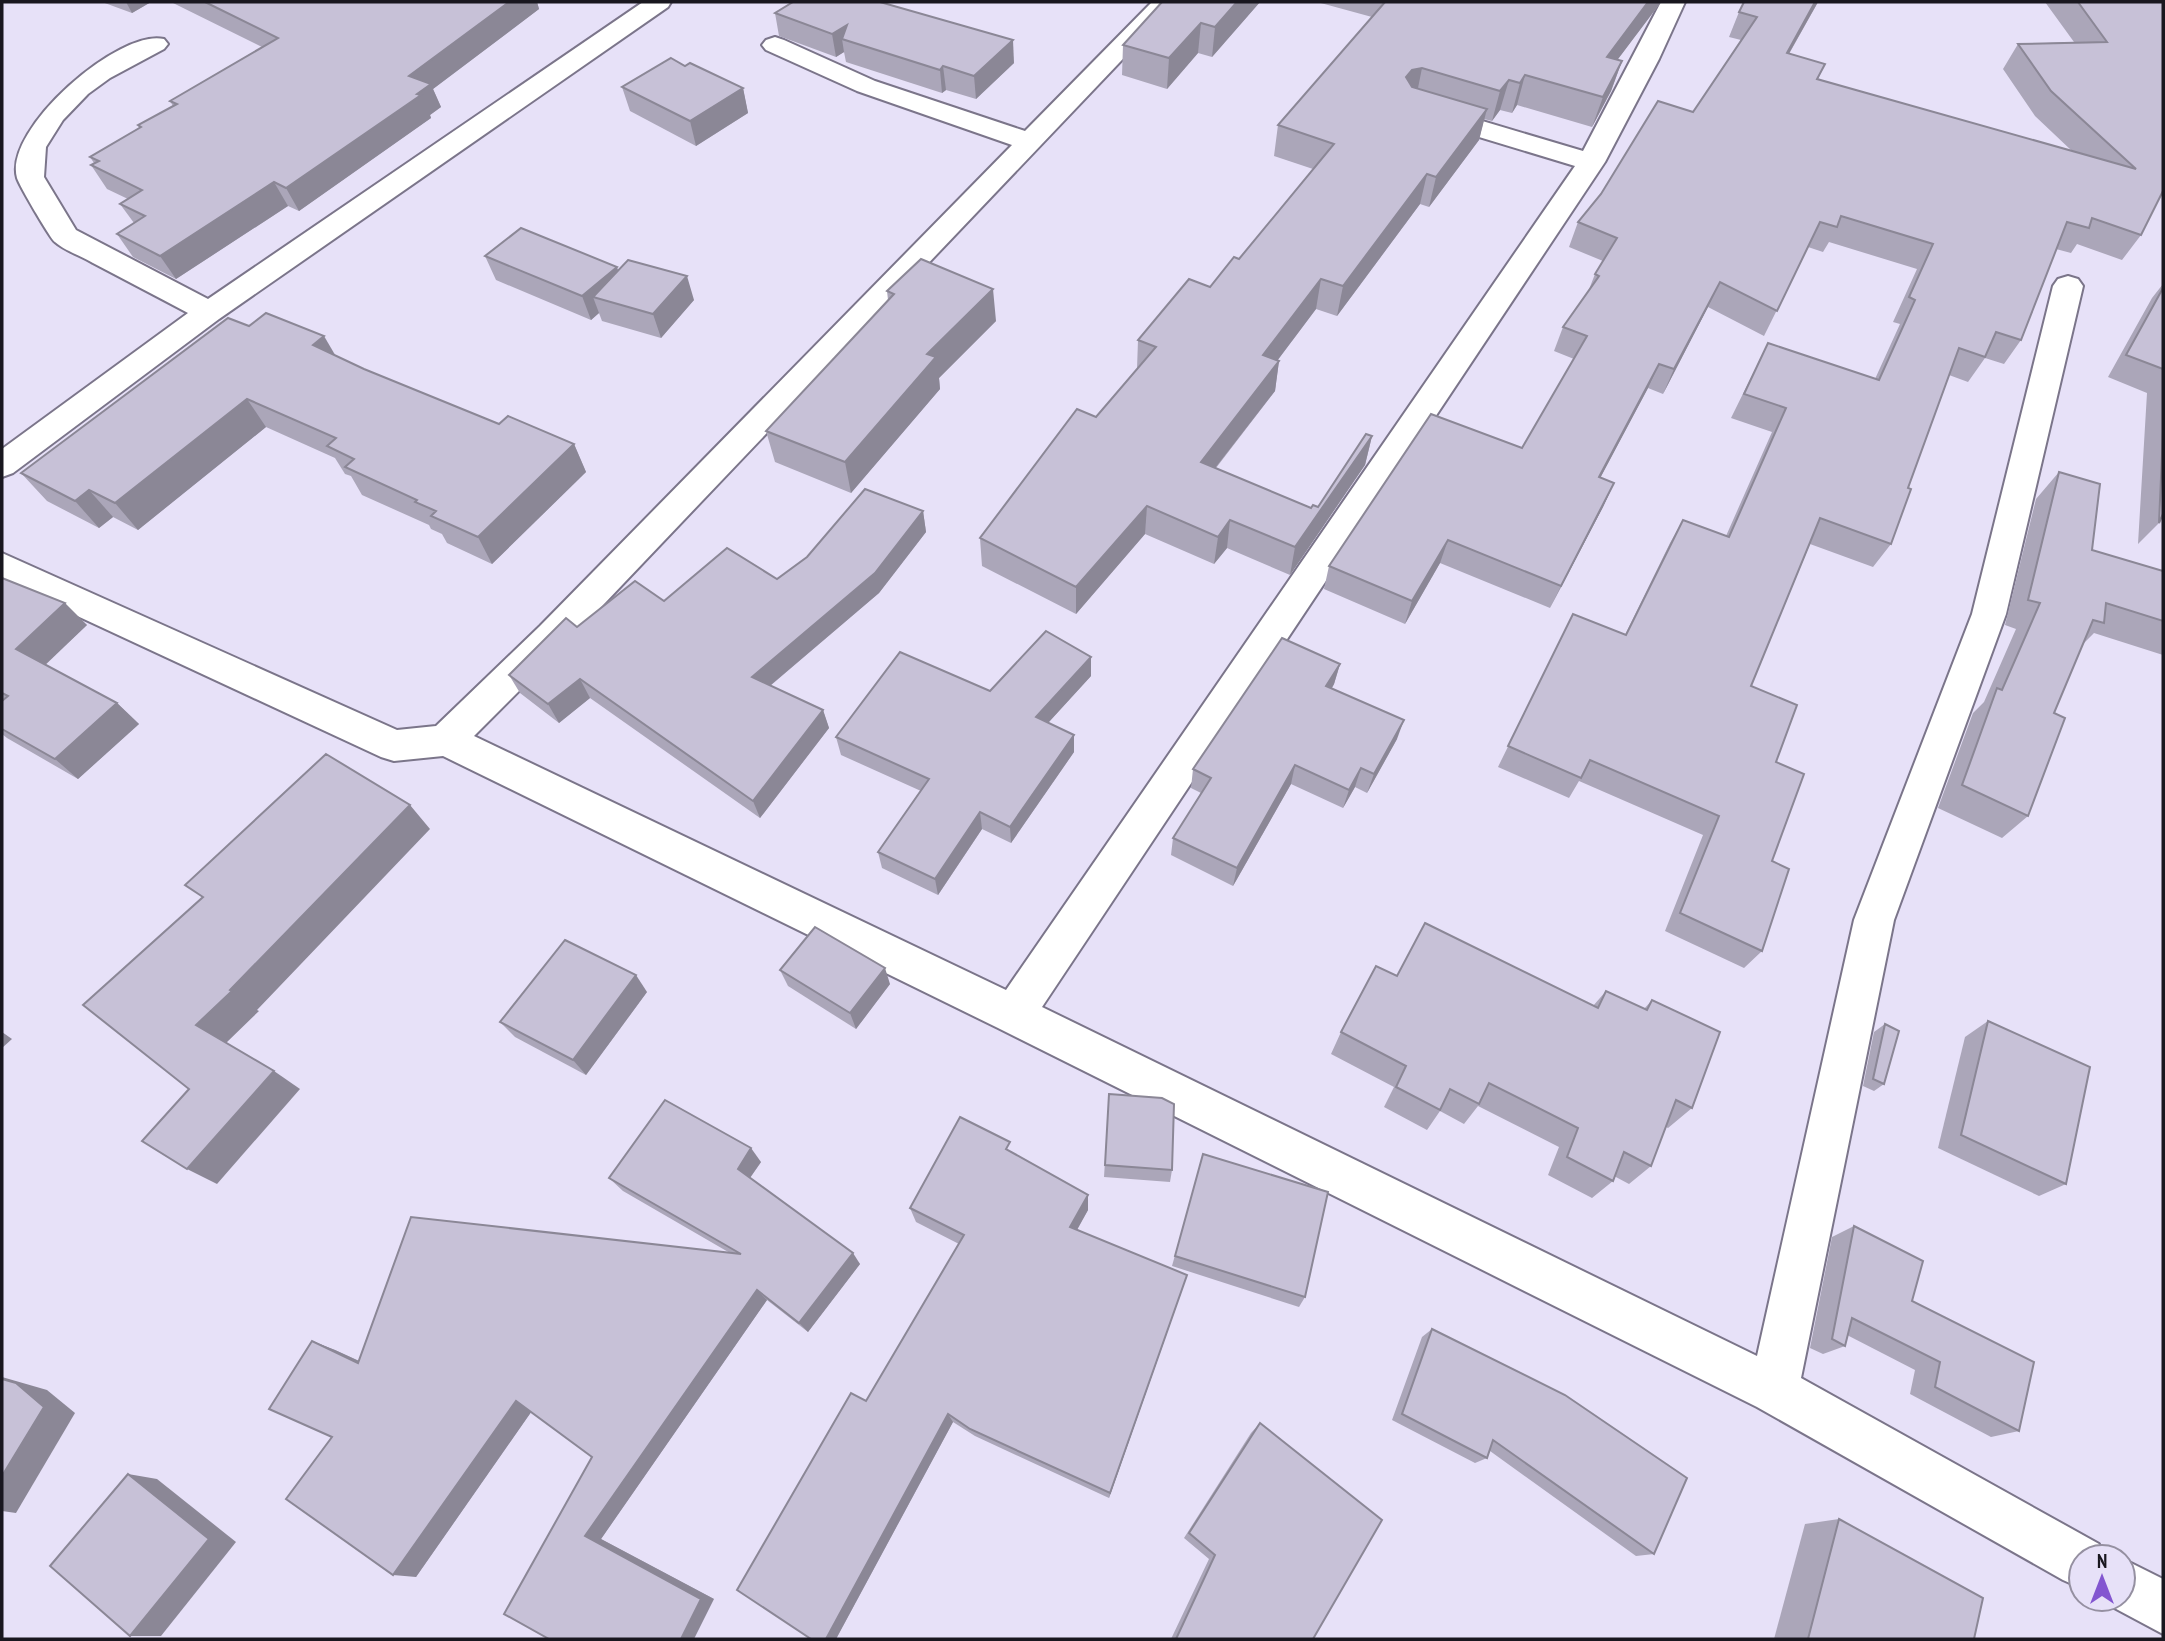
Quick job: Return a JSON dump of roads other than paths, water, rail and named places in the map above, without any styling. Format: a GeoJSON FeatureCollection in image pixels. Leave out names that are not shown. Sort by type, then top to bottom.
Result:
{"type":"FeatureCollection","features":[{"type":"Feature","properties":{"kind":"street"},"geometry":{"type":"LineString","coordinates":[[2,465],[209,312],[659,2]]}},
{"type":"Feature","properties":{"kind":"street"},"geometry":{"type":"LineString","coordinates":[[446,740],[552,636],[1165,2]]}},
{"type":"Feature","properties":{"kind":"street"},"geometry":{"type":"LineString","coordinates":[[1013,1014],[1591,162],[1646,59],[1672,2]]}},
{"type":"Feature","properties":{"kind":"street"},"geometry":{"type":"LineString","coordinates":[[155,44],[101,73],[79,89],[52,116],[33,147],[30,177],[65,236],[209,312]]}},
{"type":"Feature","properties":{"kind":"street"},"geometry":{"type":"LineString","coordinates":[[775,45],[866,86],[1030,142]]}},
{"type":"Feature","properties":{"kind":"street"},"geometry":{"type":"LineString","coordinates":[[1415,109],[1591,162]]}},
{"type":"Feature","properties":{"kind":"street"},"geometry":{"type":"LineString","coordinates":[[1774,1390],[1874,920],[1989,614],[2068,286]]}},
{"type":"Feature","properties":{"kind":"street"},"geometry":{"type":"LineString","coordinates":[[2,566],[394,746],[446,740],[1013,1014],[1774,1390],[2067,1554]]}},
{"type":"Feature","properties":{"kind":"street"},"geometry":{"type":"LineString","coordinates":[[2137,1593],[2163,1608]]}}]}
